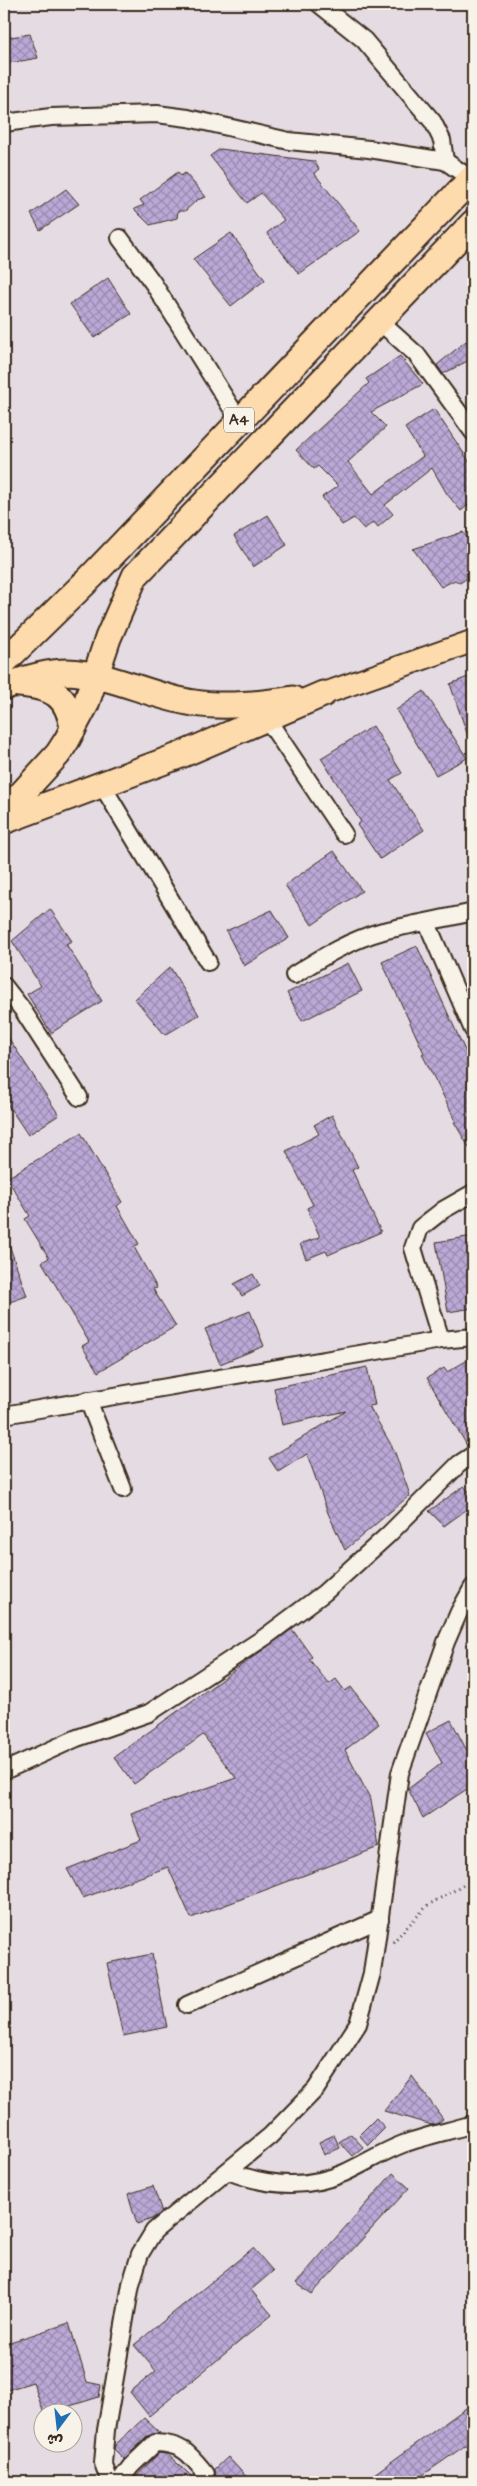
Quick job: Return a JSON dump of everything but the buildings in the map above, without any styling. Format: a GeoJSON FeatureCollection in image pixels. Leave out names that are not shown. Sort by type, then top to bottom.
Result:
{"type":"FeatureCollection","features":[{"type":"Feature","properties":{"kind":"highway","name":"A4"},"geometry":{"type":"LineString","coordinates":[[7,678],[91,577],[472,178]]}},
{"type":"Feature","properties":{"kind":"highway","name":"A4"},"geometry":{"type":"LineString","coordinates":[[4,813],[58,754],[73,729],[96,677],[108,638],[135,576],[473,223]]}},
{"type":"Feature","properties":{"kind":"highway"},"geometry":{"type":"LineString","coordinates":[[7,678],[67,672],[96,677],[192,703],[277,702],[323,694]]}},
{"type":"Feature","properties":{"kind":"highway"},"geometry":{"type":"LineString","coordinates":[[7,678],[59,695],[70,712],[73,729]]}},
{"type":"Feature","properties":{"kind":"highway"},"geometry":{"type":"LineString","coordinates":[[4,821],[181,756],[323,694]]}},
{"type":"Feature","properties":{"kind":"main road"},"geometry":{"type":"LineString","coordinates":[[323,694],[473,641]]}},
{"type":"Feature","properties":{"kind":"street"},"geometry":{"type":"LineString","coordinates":[[319,4],[364,40],[433,122],[442,140],[445,162]]}},
{"type":"Feature","properties":{"kind":"street"},"geometry":{"type":"LineString","coordinates":[[4,123],[50,117],[157,114],[188,118],[289,141],[369,149],[445,162],[472,178]]}},
{"type":"Feature","properties":{"kind":"street"},"geometry":{"type":"LineString","coordinates":[[120,238],[163,299],[239,420]]}},
{"type":"Feature","properties":{"kind":"street"},"geometry":{"type":"LineString","coordinates":[[379,321],[417,356],[473,432]]}},
{"type":"Feature","properties":{"kind":"street"},"geometry":{"type":"LineString","coordinates":[[267,719],[344,834]]}},
{"type":"Feature","properties":{"kind":"street"},"geometry":{"type":"LineString","coordinates":[[102,785],[208,962]]}},
{"type":"Feature","properties":{"kind":"street"},"geometry":{"type":"LineString","coordinates":[[294,975],[326,954],[383,931],[473,912]]}},
{"type":"Feature","properties":{"kind":"street"},"geometry":{"type":"LineString","coordinates":[[427,923],[473,1030]]}},
{"type":"Feature","properties":{"kind":"street"},"geometry":{"type":"LineString","coordinates":[[4,986],[22,1009],[79,1097]]}},
{"type":"Feature","properties":{"kind":"street"},"geometry":{"type":"LineString","coordinates":[[441,1340],[413,1248],[420,1228],[443,1210],[473,1193]]}},
{"type":"Feature","properties":{"kind":"street"},"geometry":{"type":"LineString","coordinates":[[4,1415],[441,1340],[473,1337]]}},
{"type":"Feature","properties":{"kind":"street"},"geometry":{"type":"LineString","coordinates":[[88,1400],[123,1489]]}},
{"type":"Feature","properties":{"kind":"street"},"geometry":{"type":"LineString","coordinates":[[4,1771],[78,1738],[149,1713],[265,1637],[324,1593],[388,1535],[459,1464],[473,1455]]}},
{"type":"Feature","properties":{"kind":"street"},"geometry":{"type":"LineString","coordinates":[[110,2482],[103,2463],[106,2430],[132,2284],[140,2254],[154,2231],[270,2136],[316,2089],[358,2024],[374,1959],[400,1773],[446,1642],[459,1612],[473,1587]]}},
{"type":"Feature","properties":{"kind":"street"},"geometry":{"type":"LineString","coordinates":[[187,2005],[380,1919]]}},
{"type":"Feature","properties":{"kind":"street"},"geometry":{"type":"LineString","coordinates":[[228,2170],[250,2180],[274,2183],[297,2185],[321,2181],[345,2173],[403,2144],[473,2124]]}},
{"type":"Feature","properties":{"kind":"street"},"geometry":{"type":"LineString","coordinates":[[119,2482],[131,2466],[156,2443],[174,2444],[191,2455],[206,2474]]}},
{"type":"Feature","properties":{"kind":"path"},"geometry":{"type":"LineString","coordinates":[[374,1959],[428,1905],[473,1880]]}},
{"type":"Feature","properties":{"kind":"path"},"geometry":{"type":"LineString","coordinates":[[343,2482],[346,2476]]}}]}
